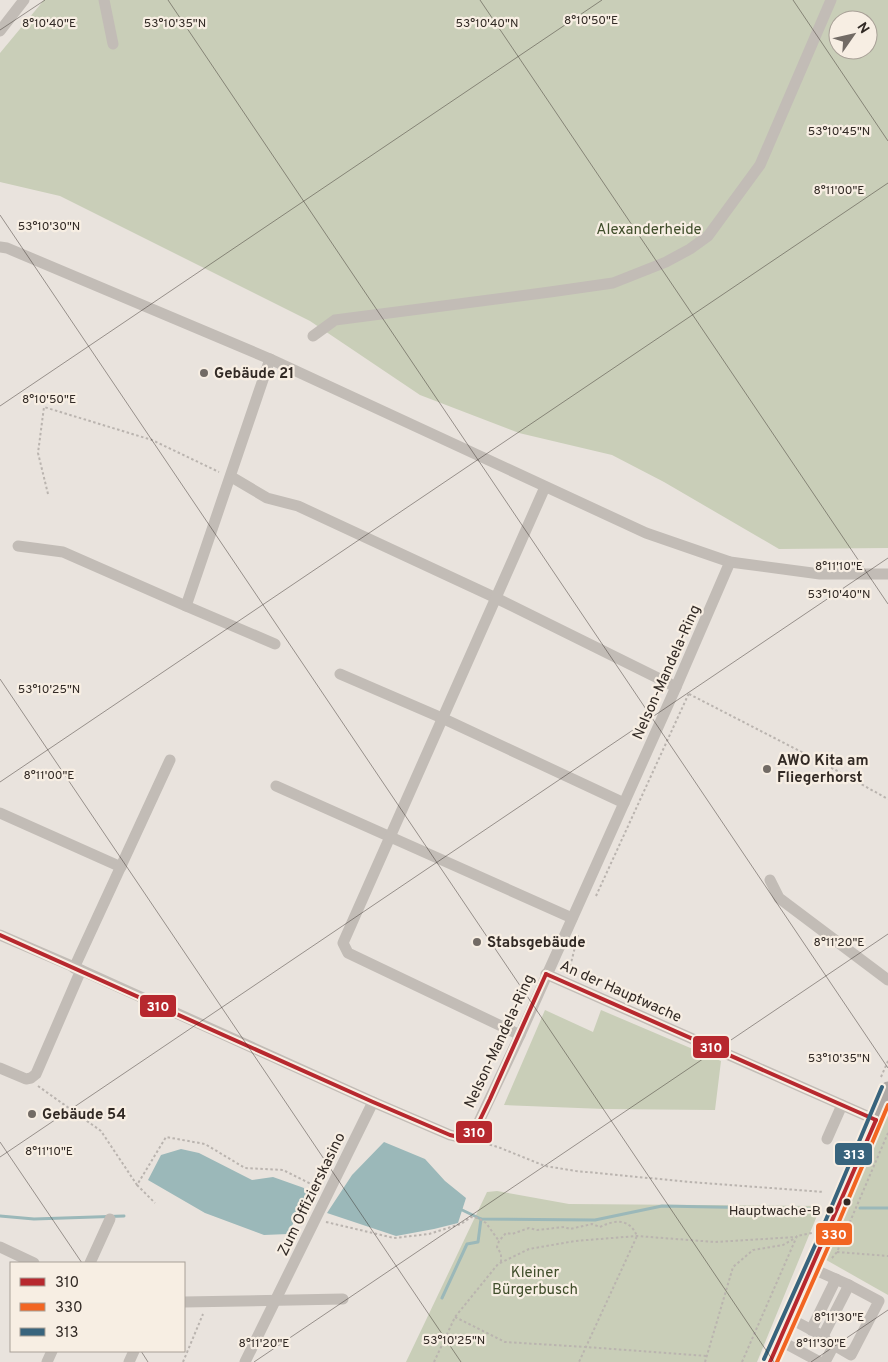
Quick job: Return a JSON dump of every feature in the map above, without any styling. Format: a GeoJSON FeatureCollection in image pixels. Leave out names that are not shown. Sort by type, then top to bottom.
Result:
{"type":"FeatureCollection","features":[{"type":"Feature","properties":{"kind":"main road"},"geometry":{"type":"LineString","coordinates":[[770,1362],[888,1089]]}},
{"type":"Feature","properties":{"kind":"street"},"geometry":{"type":"LineString","coordinates":[[0,31],[24,0]]}},
{"type":"Feature","properties":{"kind":"street"},"geometry":{"type":"LineString","coordinates":[[104,0],[113,44]]}},
{"type":"Feature","properties":{"kind":"street"},"geometry":{"type":"LineString","coordinates":[[313,336],[334,320],[550,292],[612,282],[666,262],[690,249],[708,236],[760,166],[832,0]]}},
{"type":"Feature","properties":{"kind":"street"},"geometry":{"type":"LineString","coordinates":[[0,247],[7,248],[270,360],[646,533],[730,562],[820,574],[888,574]]}},
{"type":"Feature","properties":{"kind":"street"},"geometry":{"type":"LineString","coordinates":[[186,606],[270,360]]}},
{"type":"Feature","properties":{"kind":"street"},"geometry":{"type":"LineString","coordinates":[[235,479],[267,498],[298,506],[496,598],[676,687]]}},
{"type":"Feature","properties":{"kind":"street"},"geometry":{"type":"LineString","coordinates":[[520,1035],[348,953],[343,944],[545,487]]}},
{"type":"Feature","properties":{"kind":"street"},"geometry":{"type":"LineString","coordinates":[[18,546],[63,552],[275,644]]}},
{"type":"Feature","properties":{"kind":"street","name":"Nelson-Mandela-Ring"},"geometry":{"type":"LineString","coordinates":[[467,1139],[474,1132],[520,1035],[730,562]]}},
{"type":"Feature","properties":{"kind":"street"},"geometry":{"type":"LineString","coordinates":[[340,674],[442,718],[624,802]]}},
{"type":"Feature","properties":{"kind":"street"},"geometry":{"type":"LineString","coordinates":[[0,1068],[26,1079],[36,1074],[121,867],[170,760]]}},
{"type":"Feature","properties":{"kind":"street"},"geometry":{"type":"LineString","coordinates":[[276,786],[572,918]]}},
{"type":"Feature","properties":{"kind":"street"},"geometry":{"type":"LineString","coordinates":[[0,813],[121,867]]}},
{"type":"Feature","properties":{"kind":"street"},"geometry":{"type":"LineString","coordinates":[[770,880],[779,898],[888,980]]}},
{"type":"Feature","properties":{"kind":"street"},"geometry":{"type":"LineString","coordinates":[[0,936],[78,969],[373,1102],[450,1135],[467,1139]]}},
{"type":"Feature","properties":{"kind":"street","name":"An der Hauptwache"},"geometry":{"type":"LineString","coordinates":[[546,974],[876,1120]]}},
{"type":"Feature","properties":{"kind":"street","name":"Zum Offizierskasino"},"geometry":{"type":"LineString","coordinates":[[246,1362],[373,1102]]}},
{"type":"Feature","properties":{"kind":"street"},"geometry":{"type":"LineString","coordinates":[[827,1139],[842,1105]]}},
{"type":"Feature","properties":{"kind":"street"},"geometry":{"type":"LineString","coordinates":[[90,1262],[110,1218]]}},
{"type":"Feature","properties":{"kind":"street"},"geometry":{"type":"LineString","coordinates":[[0,1247],[32,1262]]}},
{"type":"Feature","properties":{"kind":"street"},"geometry":{"type":"LineString","coordinates":[[789,1318],[851,1355],[879,1300],[811,1268]]}},
{"type":"Feature","properties":{"kind":"street"},"geometry":{"type":"LineString","coordinates":[[814,1332],[840,1281]]}},
{"type":"Feature","properties":{"kind":"street"},"geometry":{"type":"LineString","coordinates":[[185,1302],[343,1299]]}},
{"type":"Feature","properties":{"kind":"street"},"geometry":{"type":"LineString","coordinates":[[779,1340],[820,1362]]}},
{"type":"Feature","properties":{"kind":"street"},"geometry":{"type":"LineString","coordinates":[[825,1362],[834,1345]]}},
{"type":"Feature","properties":{"kind":"path"},"geometry":{"type":"LineString","coordinates":[[48,494],[38,454],[44,407],[152,440],[235,479]]}},
{"type":"Feature","properties":{"kind":"path"},"geometry":{"type":"LineString","coordinates":[[676,687],[888,799]]}},
{"type":"Feature","properties":{"kind":"path"},"geometry":{"type":"LineString","coordinates":[[595,899],[689,694]]}},
{"type":"Feature","properties":{"kind":"path"},"geometry":{"type":"LineString","coordinates":[[566,983],[578,934]]}},
{"type":"Feature","properties":{"kind":"path"},"geometry":{"type":"LineString","coordinates":[[31,1078],[41,1089],[101,1131],[137,1185],[155,1203]]}},
{"type":"Feature","properties":{"kind":"path"},"geometry":{"type":"LineString","coordinates":[[137,1185],[166,1137],[205,1144],[245,1168],[283,1170],[328,1192]]}},
{"type":"Feature","properties":{"kind":"path"},"geometry":{"type":"LineString","coordinates":[[467,1139],[498,1147],[545,1166],[576,1171],[824,1192]]}},
{"type":"Feature","properties":{"kind":"path"},"geometry":{"type":"LineString","coordinates":[[315,1219],[394,1238],[429,1234],[461,1224],[471,1217],[478,1218],[486,1223],[499,1241]]}},
{"type":"Feature","properties":{"kind":"path"},"geometry":{"type":"LineString","coordinates":[[500,1263],[501,1254],[497,1247],[499,1241],[506,1234],[512,1234],[529,1228],[537,1230],[564,1227],[570,1229],[592,1224],[600,1227],[610,1222],[626,1223],[633,1227],[637,1236],[579,1362]]}},
{"type":"Feature","properties":{"kind":"path"},"geometry":{"type":"LineString","coordinates":[[434,1362],[455,1317],[500,1263],[529,1249],[575,1241],[637,1236],[715,1242],[797,1236]]}},
{"type":"Feature","properties":{"kind":"path"},"geometry":{"type":"LineString","coordinates":[[705,1362],[733,1267],[753,1250],[783,1246],[797,1236]]}},
{"type":"Feature","properties":{"kind":"path"},"geometry":{"type":"LineString","coordinates":[[742,1362],[797,1236]]}},
{"type":"Feature","properties":{"kind":"path"},"geometry":{"type":"LineString","coordinates":[[823,1243],[837,1252],[888,1256]]}},
{"type":"Feature","properties":{"kind":"path"},"geometry":{"type":"LineString","coordinates":[[183,1362],[208,1302]]}},
{"type":"Feature","properties":{"kind":"path"},"geometry":{"type":"LineString","coordinates":[[455,1317],[505,1342],[707,1356]]}},
{"type":"Feature","properties":{"kind":"green space","name":"Alexanderheide"},"geometry":{"type":"Polygon","coordinates":[[[44,0],[888,0],[888,548],[779,549],[664,482],[612,455],[519,433],[420,395],[310,321],[60,196],[0,182],[0,53],[44,0]]]}},
{"type":"Feature","properties":{"kind":"green space"},"geometry":{"type":"Polygon","coordinates":[[[545,1010],[593,1032],[601,1010],[721,1061],[715,1110],[604,1109],[504,1105],[545,1010]]]}},
{"type":"Feature","properties":{"kind":"green space"},"geometry":{"type":"Polygon","coordinates":[[[888,1088],[888,1295],[821,1257],[888,1088]]]}},
{"type":"Feature","properties":{"kind":"green space","name":"Kleiner Bürgerbusch"},"geometry":{"type":"Polygon","coordinates":[[[497,1191],[569,1204],[821,1206],[757,1362],[406,1362],[487,1192],[497,1191]]]}},
{"type":"Feature","properties":{"kind":"water"},"geometry":{"type":"Polygon","coordinates":[[[384,1142],[425,1159],[445,1181],[466,1198],[458,1223],[396,1236],[327,1213],[352,1175],[384,1142]]]}},
{"type":"Feature","properties":{"kind":"water"},"geometry":{"type":"Polygon","coordinates":[[[181,1149],[199,1153],[252,1180],[273,1177],[304,1188],[304,1201],[288,1234],[264,1235],[205,1213],[148,1180],[161,1155],[181,1149]]]}},
{"type":"Feature","properties":{"kind":"waterway"},"geometry":{"type":"LineString","coordinates":[[301,1194],[313,1194]]}},
{"type":"Feature","properties":{"kind":"waterway"},"geometry":{"type":"LineString","coordinates":[[460,1209],[481,1219],[595,1220],[662,1206],[816,1209]]}},
{"type":"Feature","properties":{"kind":"waterway"},"geometry":{"type":"LineString","coordinates":[[860,1208],[888,1208]]}},
{"type":"Feature","properties":{"kind":"waterway"},"geometry":{"type":"LineString","coordinates":[[0,1216],[34,1219],[124,1216]]}},
{"type":"Feature","properties":{"kind":"waterway"},"geometry":{"type":"LineString","coordinates":[[442,1298],[467,1244],[478,1242],[481,1219]]}},
{"type":"Feature","properties":{"kind":"transit line","name":"310"},"geometry":{"type":"LineString","coordinates":[[0,935],[373,1102],[450,1135],[467,1139],[474,1132],[490,1099],[546,974]]}},
{"type":"Feature","properties":{"kind":"transit line","name":"310"},"geometry":{"type":"LineString","coordinates":[[546,974],[876,1120]]}},
{"type":"Feature","properties":{"kind":"transit line","name":"313"},"geometry":{"type":"LineString","coordinates":[[764,1359],[817,1241],[882,1087]]}},
{"type":"Feature","properties":{"kind":"transit line","name":"330"},"geometry":{"type":"LineString","coordinates":[[777,1362],[888,1105]]}},
{"type":"Feature","properties":{"kind":"transit line","name":"310"},"geometry":{"type":"LineString","coordinates":[[770,1362],[876,1120]]}},
{"type":"Feature","properties":{"kind":"place","name":"Gebäude 21"},"geometry":{"type":"Point","coordinates":[204,373]}},
{"type":"Feature","properties":{"kind":"place","name":"AWO Kita am Fliegerhorst"},"geometry":{"type":"Point","coordinates":[767,769]}},
{"type":"Feature","properties":{"kind":"place","name":"Stabsgebäude"},"geometry":{"type":"Point","coordinates":[477,942]}},
{"type":"Feature","properties":{"kind":"place","name":"Gebäude 54"},"geometry":{"type":"Point","coordinates":[32,1114]}},
{"type":"Feature","properties":{"kind":"place","name":"Hauptwache-B"},"geometry":{"type":"Point","coordinates":[830,1210]}}]}
